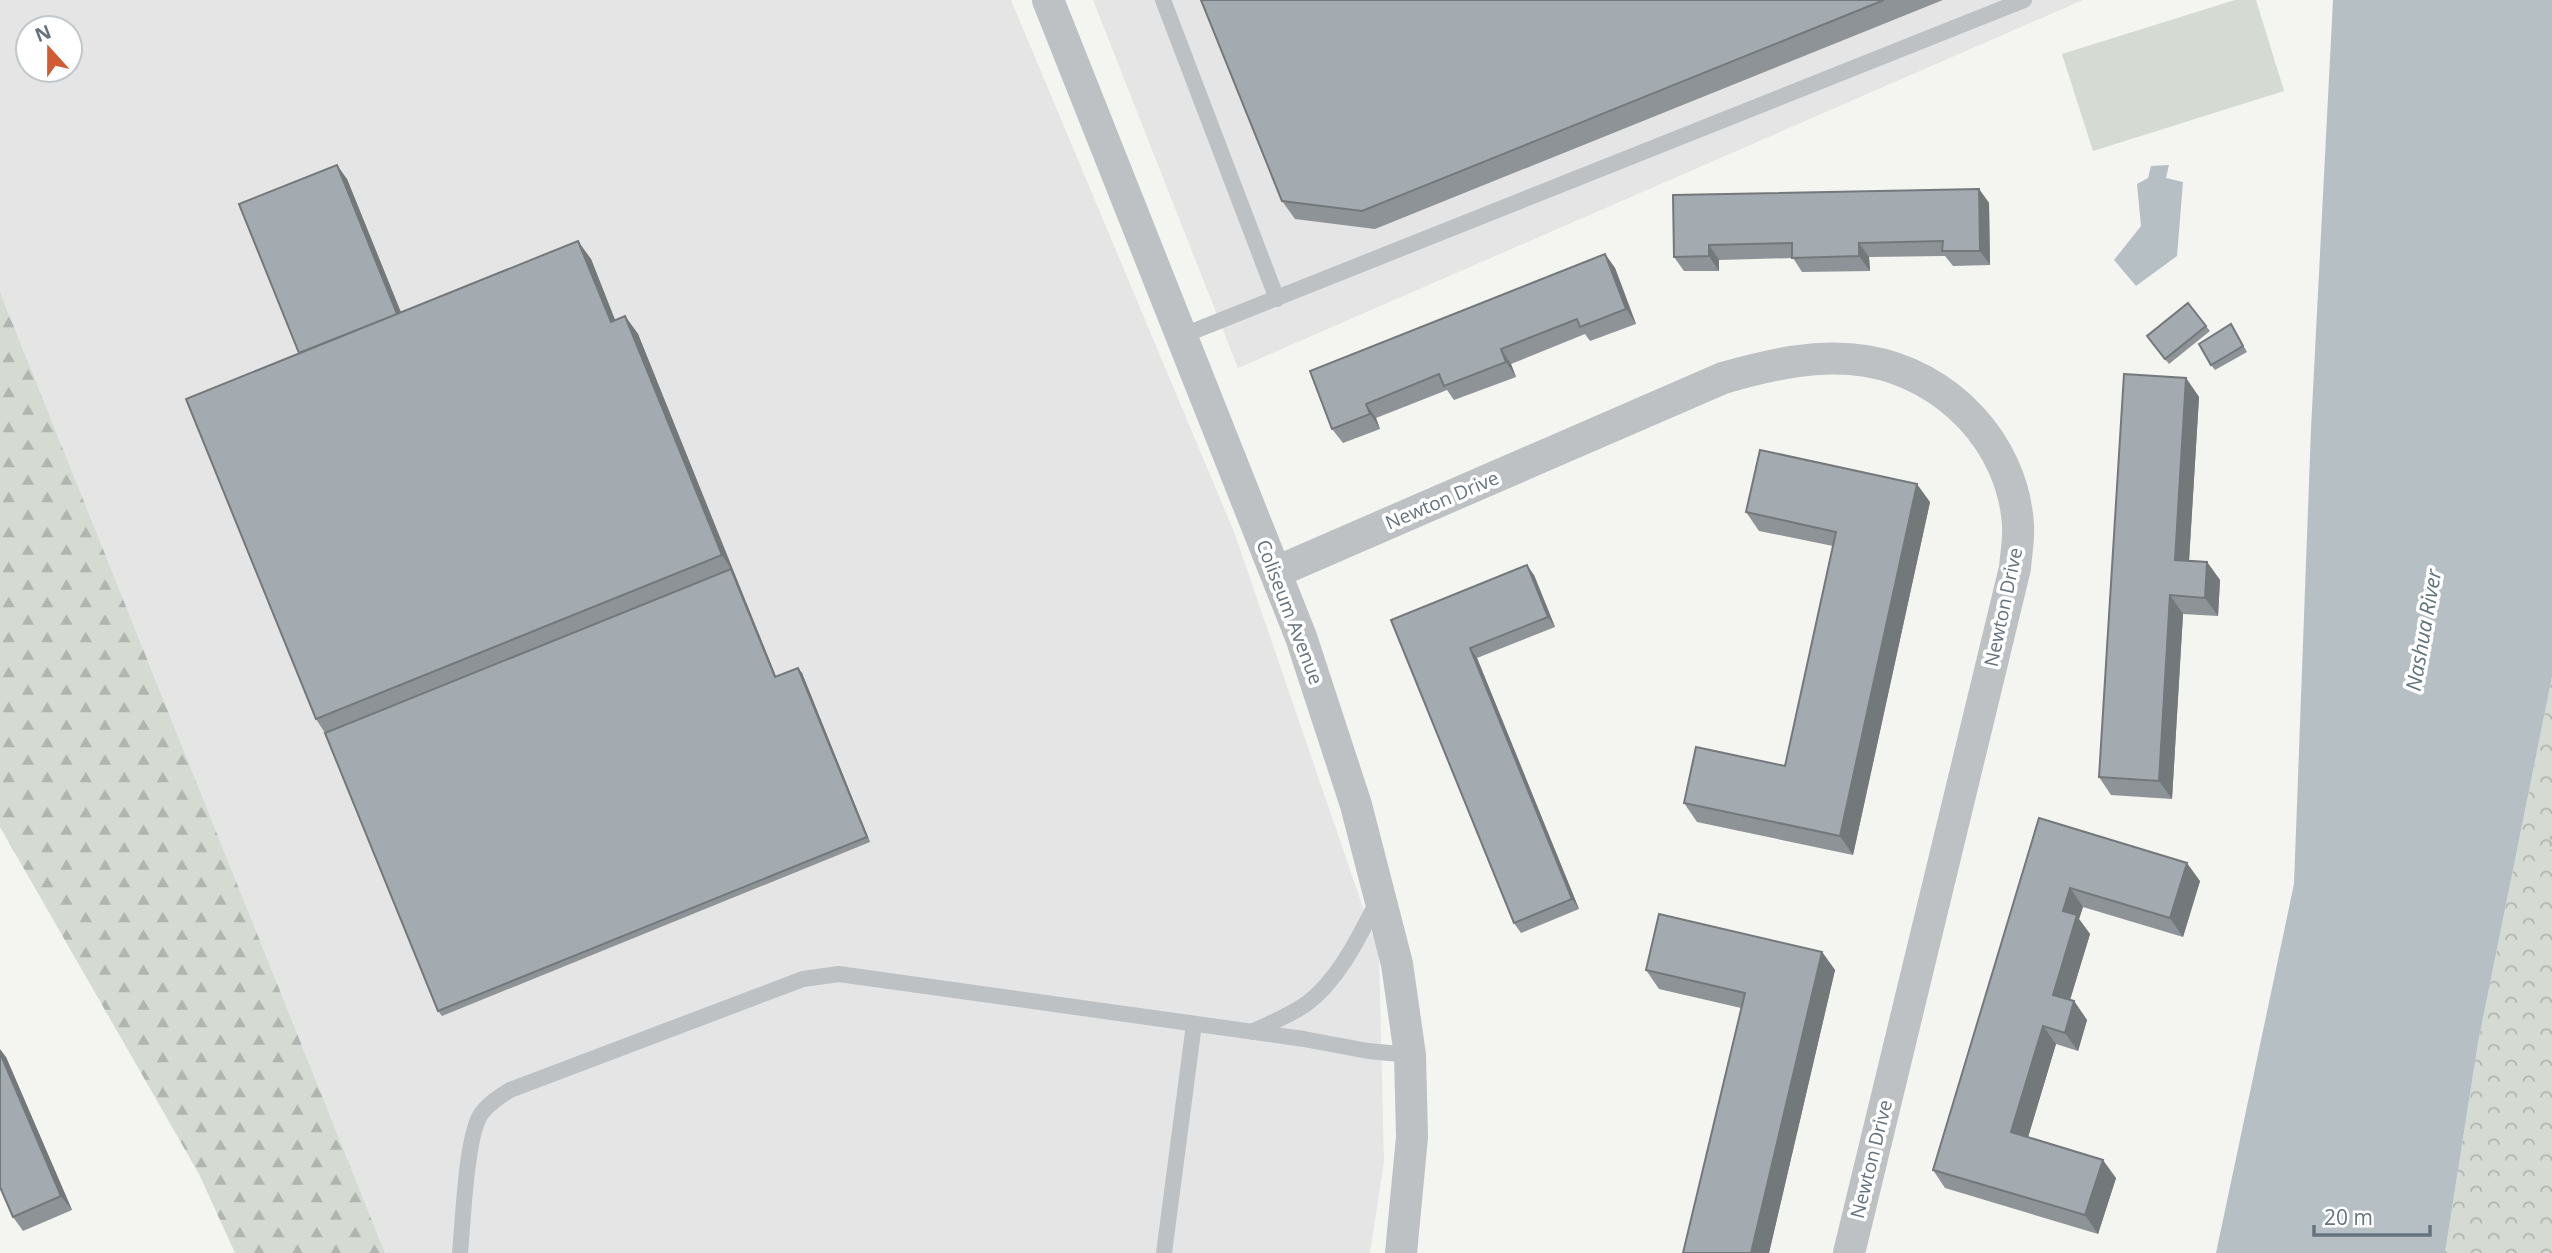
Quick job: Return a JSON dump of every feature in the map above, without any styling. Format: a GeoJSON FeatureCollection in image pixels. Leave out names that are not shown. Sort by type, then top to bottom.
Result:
{"type":"FeatureCollection","features":[{"type":"Feature","properties":{"kind":"street","name":"Coliseum Avenue"},"geometry":{"type":"LineString","coordinates":[[1048,0],[1184,335],[1276,572],[1330,718],[1381,895],[1397,964],[1410,1055],[1412,1137],[1401,1253]]}},
{"type":"Feature","properties":{"kind":"street","name":"Newton Drive"},"geometry":{"type":"LineString","coordinates":[[1276,572],[1723,378],[1771,365],[1818,359],[1865,361],[1908,372],[1942,391],[1982,430],[2000,458],[2013,493],[2018,526],[2015,568],[1849,1253]]}},
{"type":"Feature","properties":{"kind":"lane"},"geometry":{"type":"LineString","coordinates":[[1163,0],[1277,299]]}},
{"type":"Feature","properties":{"kind":"lane"},"geometry":{"type":"LineString","coordinates":[[1184,335],[2024,0]]}},
{"type":"Feature","properties":{"kind":"lane"},"geometry":{"type":"LineString","coordinates":[[1252,1032],[1307,1004],[1328,982],[1356,943],[1381,895]]}},
{"type":"Feature","properties":{"kind":"lane"},"geometry":{"type":"LineString","coordinates":[[460,1253],[473,1138],[480,1116],[492,1102],[510,1090],[803,979],[839,974],[1410,1055]]}},
{"type":"Feature","properties":{"kind":"lane"},"geometry":{"type":"LineString","coordinates":[[1164,1253],[1194,1024]]}},
{"type":"Feature","properties":{"kind":"path"},"geometry":{"type":"LineString","coordinates":[[2552,836],[2552,851]]}},
{"type":"Feature","properties":{"kind":"shaded area"},"geometry":{"type":"Polygon","coordinates":[[[0,0],[1011,0],[1234,532],[1379,954],[1384,1161],[1370,1253],[385,1253],[0,292],[0,0]]]}},
{"type":"Feature","properties":{"kind":"shaded area"},"geometry":{"type":"Polygon","coordinates":[[[1093,0],[2083,0],[1238,368],[1093,0]]]}},
{"type":"Feature","properties":{"kind":"green space"},"geometry":{"type":"Polygon","coordinates":[[[2235,0],[2256,0],[2284,91],[2093,151],[2062,54],[2235,0]]]}},
{"type":"Feature","properties":{"kind":"green space"},"geometry":{"type":"Polygon","coordinates":[[[0,292],[385,1253],[235,1253],[199,1174],[0,827],[0,292]]]}},
{"type":"Feature","properties":{"kind":"green space"},"geometry":{"type":"Polygon","coordinates":[[[2552,677],[2552,1253],[2445,1253],[2478,1043],[2552,677]]]}},
{"type":"Feature","properties":{"kind":"water","name":"Nashua River"},"geometry":{"type":"Polygon","coordinates":[[[2333,0],[2552,0],[2552,677],[2478,1043],[2445,1253],[2216,1253],[2294,884],[2311,429],[2333,0]]]}},
{"type":"Feature","properties":{"kind":"water"},"geometry":{"type":"Polygon","coordinates":[[[2169,165],[2166,178],[2183,182],[2177,256],[2136,286],[2114,260],[2141,226],[2137,184],[2148,178],[2151,166],[2169,165]]]}},
{"type":"Feature","properties":{"kind":"building"},"geometry":{"type":"Polygon","coordinates":[[[1201,0],[1884,0],[1362,211],[1282,201],[1201,0]]]}},
{"type":"Feature","properties":{"kind":"building"},"geometry":{"type":"Polygon","coordinates":[[[337,165],[397,314],[299,353],[239,204],[337,165]]]}},
{"type":"Feature","properties":{"kind":"building"},"geometry":{"type":"Polygon","coordinates":[[[1979,189],[1980,251],[1942,251],[1943,241],[1859,243],[1859,256],[1792,258],[1792,243],[1709,245],[1709,256],[1674,257],[1673,195],[1979,189]]]}},
{"type":"Feature","properties":{"kind":"building"},"geometry":{"type":"Polygon","coordinates":[[[578,241],[611,322],[625,316],[722,555],[316,719],[186,399],[578,241]]]}},
{"type":"Feature","properties":{"kind":"building"},"geometry":{"type":"Polygon","coordinates":[[[1605,254],[1626,309],[1580,327],[1577,319],[1501,349],[1506,362],[1444,386],[1439,374],[1366,404],[1370,414],[1332,429],[1310,371],[1605,254]]]}},
{"type":"Feature","properties":{"kind":"building"},"geometry":{"type":"Polygon","coordinates":[[[2188,303],[2206,326],[2165,359],[2147,336],[2188,303]]]}},
{"type":"Feature","properties":{"kind":"building"},"geometry":{"type":"Polygon","coordinates":[[[2231,324],[2243,346],[2211,365],[2199,344],[2231,324]]]}},
{"type":"Feature","properties":{"kind":"building"},"geometry":{"type":"Polygon","coordinates":[[[2124,374],[2186,378],[2175,560],[2207,562],[2205,598],[2170,595],[2159,781],[2099,777],[2124,374]]]}},
{"type":"Feature","properties":{"kind":"building"},"geometry":{"type":"Polygon","coordinates":[[[1760,450],[1917,484],[1840,836],[1684,803],[1696,747],[1785,766],[1836,532],[1746,512],[1760,450]]]}},
{"type":"Feature","properties":{"kind":"building"},"geometry":{"type":"Polygon","coordinates":[[[1527,565],[1548,617],[1470,648],[1572,899],[1514,923],[1391,620],[1527,565]]]}},
{"type":"Feature","properties":{"kind":"building"},"geometry":{"type":"Polygon","coordinates":[[[731,569],[775,677],[798,668],[867,837],[438,1011],[325,733],[731,569]]]}},
{"type":"Feature","properties":{"kind":"building"},"geometry":{"type":"Polygon","coordinates":[[[2039,818],[2187,863],[2170,918],[2070,888],[2063,911],[2077,915],[2053,995],[2074,1001],[2065,1033],[2043,1026],[2011,1132],[2103,1160],[2085,1215],[1933,1170],[2039,818]]]}},
{"type":"Feature","properties":{"kind":"building"},"geometry":{"type":"Polygon","coordinates":[[[1659,914],[1822,952],[1751,1253],[1683,1253],[1745,993],[1646,970],[1659,914]]]}},
{"type":"Feature","properties":{"kind":"building"},"geometry":{"type":"Polygon","coordinates":[[[0,1053],[61,1196],[13,1217],[0,1187],[0,1053]]]}}]}
